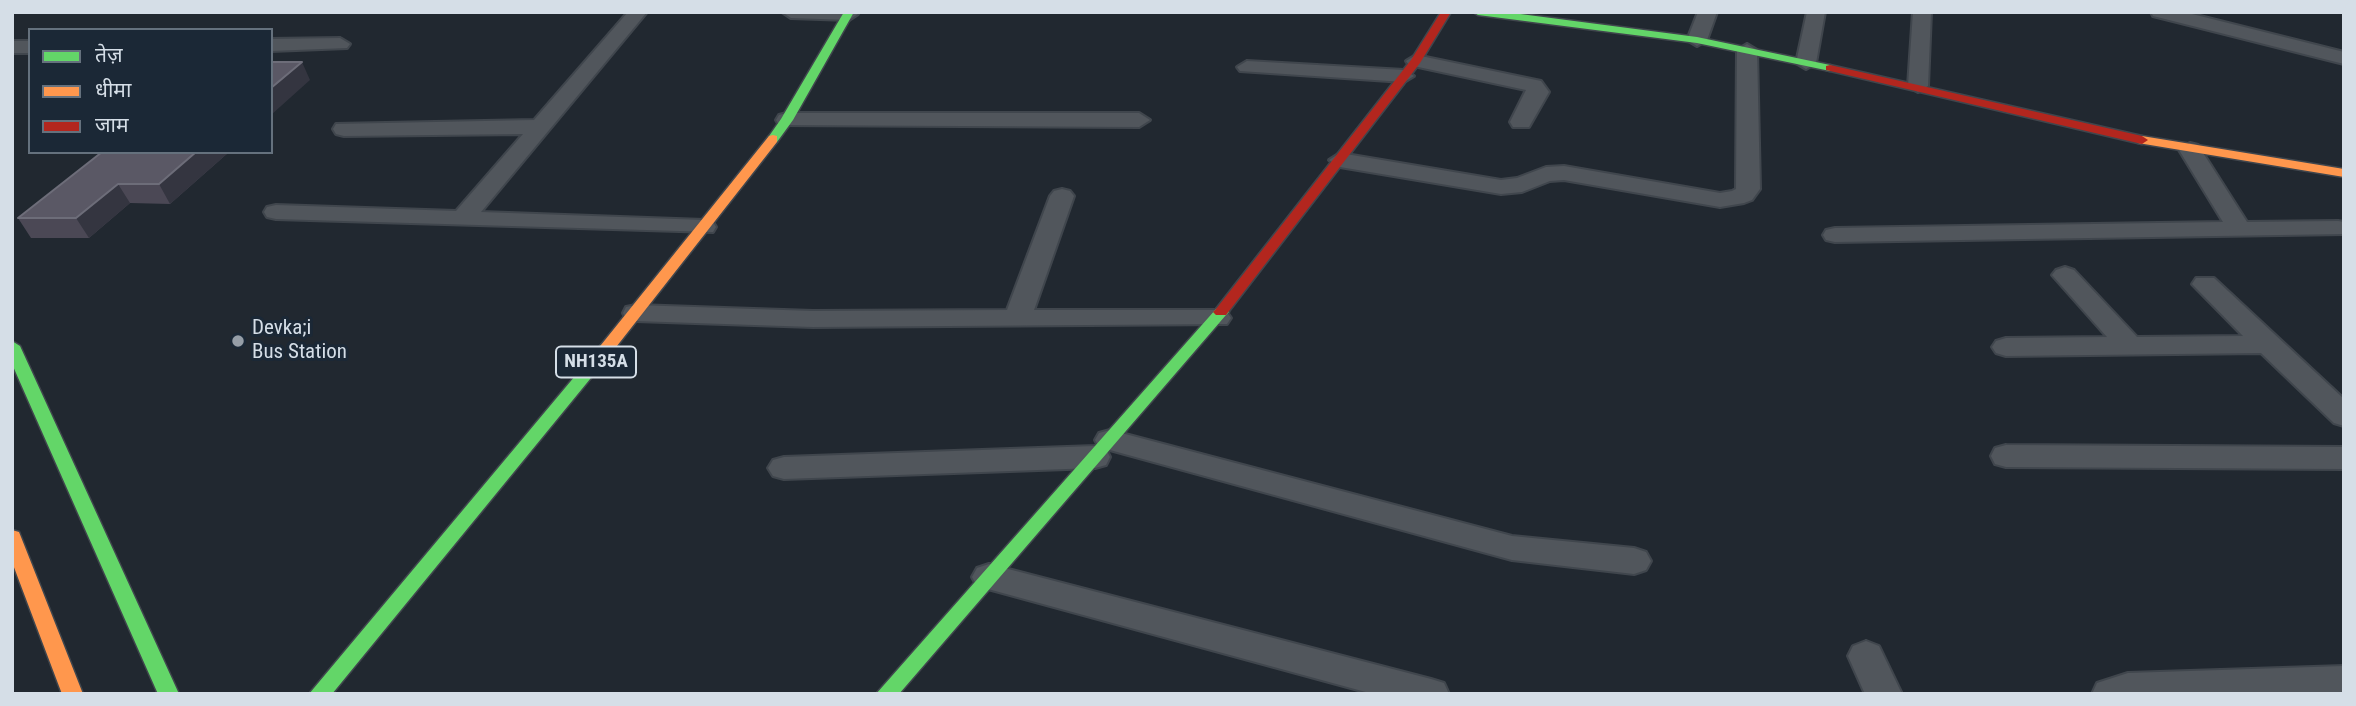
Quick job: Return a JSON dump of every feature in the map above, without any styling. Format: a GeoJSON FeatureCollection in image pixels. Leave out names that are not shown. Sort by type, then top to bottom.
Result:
{"type":"FeatureCollection","features":[{"type":"Feature","properties":{"kind":"main road"},"geometry":{"type":"LineString","coordinates":[[886,694],[1217,318],[1410,69],[1446,12]]}},
{"type":"Feature","properties":{"kind":"main road"},"geometry":{"type":"LineString","coordinates":[[1478,12],[1697,40],[1918,86],[2190,150],[2344,173]]}},
{"type":"Feature","properties":{"kind":"main road","name":"NH135A"},"geometry":{"type":"LineString","coordinates":[[319,694],[704,228],[787,120],[849,13]]}},
{"type":"Feature","properties":{"kind":"main road"},"geometry":{"type":"LineString","coordinates":[[12,346],[169,694]]}},
{"type":"Feature","properties":{"kind":"main road"},"geometry":{"type":"LineString","coordinates":[[12,537],[73,694]]}},
{"type":"Feature","properties":{"kind":"street"},"geometry":{"type":"LineString","coordinates":[[464,217],[638,12]]}},
{"type":"Feature","properties":{"kind":"street"},"geometry":{"type":"LineString","coordinates":[[791,12],[849,13]]}},
{"type":"Feature","properties":{"kind":"street"},"geometry":{"type":"LineString","coordinates":[[1697,40],[1708,12]]}},
{"type":"Feature","properties":{"kind":"street"},"geometry":{"type":"LineString","coordinates":[[1806,62],[1816,12]]}},
{"type":"Feature","properties":{"kind":"street"},"geometry":{"type":"LineString","coordinates":[[1918,86],[1923,12]]}},
{"type":"Feature","properties":{"kind":"street"},"geometry":{"type":"LineString","coordinates":[[2160,12],[2344,58]]}},
{"type":"Feature","properties":{"kind":"street"},"geometry":{"type":"LineString","coordinates":[[273,45],[340,44]]}},
{"type":"Feature","properties":{"kind":"street"},"geometry":{"type":"LineString","coordinates":[[1340,160],[1501,187],[1522,185],[1546,174],[1564,173],[1720,200],[1736,198],[1744,195],[1748,189],[1747,50]]}},
{"type":"Feature","properties":{"kind":"street"},"geometry":{"type":"LineString","coordinates":[[1247,68],[1410,69],[1534,85],[1538,92],[1521,122]]}},
{"type":"Feature","properties":{"kind":"street"},"geometry":{"type":"LineString","coordinates":[[787,120],[1139,120]]}},
{"type":"Feature","properties":{"kind":"street"},"geometry":{"type":"LineString","coordinates":[[344,129],[541,127]]}},
{"type":"Feature","properties":{"kind":"street"},"geometry":{"type":"LineString","coordinates":[[2190,150],[2239,229]]}},
{"type":"Feature","properties":{"kind":"street"},"geometry":{"type":"LineString","coordinates":[[1018,318],[1062,197]]}},
{"type":"Feature","properties":{"kind":"street"},"geometry":{"type":"LineString","coordinates":[[276,212],[704,228]]}},
{"type":"Feature","properties":{"kind":"street"},"geometry":{"type":"LineString","coordinates":[[1835,235],[2339,228]]}},
{"type":"Feature","properties":{"kind":"street"},"geometry":{"type":"LineString","coordinates":[[2065,275],[2130,346]]}},
{"type":"Feature","properties":{"kind":"street"},"geometry":{"type":"LineString","coordinates":[[2205,284],[2268,344],[2337,403]]}},
{"type":"Feature","properties":{"kind":"street"},"geometry":{"type":"LineString","coordinates":[[635,313],[813,318],[1217,318]]}},
{"type":"Feature","properties":{"kind":"street"},"geometry":{"type":"LineString","coordinates":[[2006,347],[2268,344]]}},
{"type":"Feature","properties":{"kind":"street"},"geometry":{"type":"LineString","coordinates":[[784,468],[1102,448],[1512,548],[1633,561]]}},
{"type":"Feature","properties":{"kind":"street"},"geometry":{"type":"LineString","coordinates":[[2006,456],[2344,458]]}},
{"type":"Feature","properties":{"kind":"street"},"geometry":{"type":"LineString","coordinates":[[989,577],[1431,694]]}},
{"type":"Feature","properties":{"kind":"street"},"geometry":{"type":"LineString","coordinates":[[1866,656],[1884,694]]}},
{"type":"Feature","properties":{"kind":"street"},"geometry":{"type":"LineString","coordinates":[[2110,694],[2128,688],[2344,681]]}},
{"type":"Feature","properties":{"kind":"building"},"geometry":{"type":"Polygon","coordinates":[[[273,62],[302,62],[273,86],[273,62]]]}},
{"type":"Feature","properties":{"kind":"building"},"geometry":{"type":"Polygon","coordinates":[[[99,154],[194,154],[159,184],[118,184],[76,218],[18,218],[99,154]]]}},
{"type":"Feature","properties":{"kind":"traffic: fast"},"geometry":{"type":"LineString","coordinates":[[773,139],[787,120],[849,12]]}},
{"type":"Feature","properties":{"kind":"traffic: fast"},"geometry":{"type":"LineString","coordinates":[[1478,12],[1697,40],[1830,68]]}},
{"type":"Feature","properties":{"kind":"traffic: fast"},"geometry":{"type":"LineString","coordinates":[[886,694],[1221,312]]}},
{"type":"Feature","properties":{"kind":"traffic: fast"},"geometry":{"type":"LineString","coordinates":[[12,346],[169,694]]}},
{"type":"Feature","properties":{"kind":"traffic: fast"},"geometry":{"type":"LineString","coordinates":[[319,694],[607,348]]}},
{"type":"Feature","properties":{"kind":"traffic: slow"},"geometry":{"type":"LineString","coordinates":[[607,348],[773,139]]}},
{"type":"Feature","properties":{"kind":"traffic: slow"},"geometry":{"type":"LineString","coordinates":[[2142,140],[2344,173]]}},
{"type":"Feature","properties":{"kind":"traffic: slow"},"geometry":{"type":"LineString","coordinates":[[12,537],[73,694]]}},
{"type":"Feature","properties":{"kind":"traffic: jam"},"geometry":{"type":"LineString","coordinates":[[1221,312],[1416,61],[1446,12]]}},
{"type":"Feature","properties":{"kind":"traffic: jam"},"geometry":{"type":"LineString","coordinates":[[1830,68],[2142,140]]}},
{"type":"Feature","properties":{"kind":"place","name":"Devka;i Bus Station"},"geometry":{"type":"Point","coordinates":[238,341]}}]}
